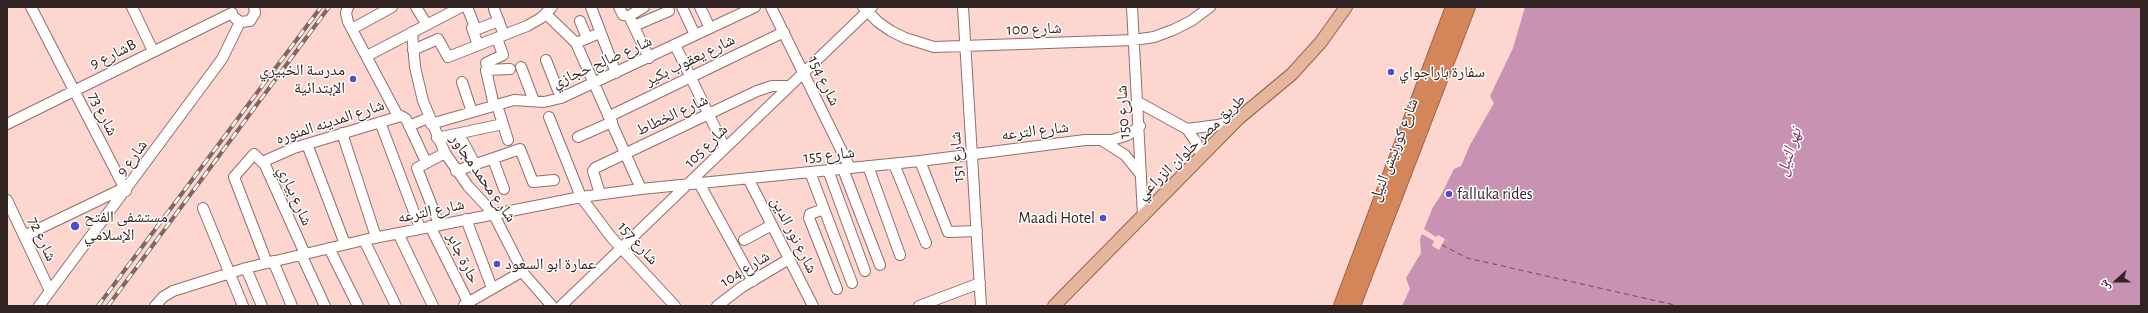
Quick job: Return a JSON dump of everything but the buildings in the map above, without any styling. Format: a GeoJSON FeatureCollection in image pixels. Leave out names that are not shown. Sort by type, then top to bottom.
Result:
{"type":"FeatureCollection","features":[{"type":"Feature","properties":{"kind":"highway","name":"شارع كورنيش النيل"},"geometry":{"type":"LineString","coordinates":[[1341,306],[1453,7]]}},
{"type":"Feature","properties":{"kind":"highway","name":"شارع كورنيش النيل"},"geometry":{"type":"LineString","coordinates":[[1353,306],[1468,7]]}},
{"type":"Feature","properties":{"kind":"main road","name":"طريق مصر حلوان الزراعي"},"geometry":{"type":"LineString","coordinates":[[1054,306],[1238,119],[1278,87],[1302,64],[1325,37],[1346,7]]}},
{"type":"Feature","properties":{"kind":"street","name":"شارع 73"},"geometry":{"type":"LineString","coordinates":[[31,7],[125,189]]}},
{"type":"Feature","properties":{"kind":"street"},"geometry":{"type":"LineString","coordinates":[[132,7],[153,51]]}},
{"type":"Feature","properties":{"kind":"street"},"geometry":{"type":"LineString","coordinates":[[232,10],[240,22],[250,21],[255,13],[255,7]]}},
{"type":"Feature","properties":{"kind":"street"},"geometry":{"type":"LineString","coordinates":[[348,7],[346,18],[398,116]]}},
{"type":"Feature","properties":{"kind":"street"},"geometry":{"type":"LineString","coordinates":[[352,29],[392,7]]}},
{"type":"Feature","properties":{"kind":"street"},"geometry":{"type":"LineString","coordinates":[[416,7],[426,25]]}},
{"type":"Feature","properties":{"kind":"street"},"geometry":{"type":"LineString","coordinates":[[366,56],[460,7],[475,27],[472,28],[478,45]]}},
{"type":"Feature","properties":{"kind":"street"},"geometry":{"type":"LineString","coordinates":[[591,7],[616,73]]}},
{"type":"Feature","properties":{"kind":"street"},"geometry":{"type":"LineString","coordinates":[[644,7],[624,12],[634,26],[649,58]]}},
{"type":"Feature","properties":{"kind":"street"},"geometry":{"type":"LineString","coordinates":[[682,7],[696,36]]}},
{"type":"Feature","properties":{"kind":"street"},"geometry":{"type":"LineString","coordinates":[[700,7],[710,28]]}},
{"type":"Feature","properties":{"kind":"street","name":"شارع 154"},"geometry":{"type":"LineString","coordinates":[[771,7],[804,72],[846,168],[880,265]]}},
{"type":"Feature","properties":{"kind":"street","name":"شارع 151"},"geometry":{"type":"LineString","coordinates":[[963,7],[981,306]]}},
{"type":"Feature","properties":{"kind":"street","name":"شارع 150"},"geometry":{"type":"LineString","coordinates":[[1132,7],[1140,126],[1143,216]]}},
{"type":"Feature","properties":{"kind":"street","name":"شارع 100"},"geometry":{"type":"LineString","coordinates":[[867,9],[891,31],[919,44],[934,48],[1134,40],[1154,37],[1173,30],[1191,21],[1210,7]]}},
{"type":"Feature","properties":{"kind":"street","name":"شارع صالح حجازي"},"geometry":{"type":"LineString","coordinates":[[409,126],[520,100],[544,102],[561,98],[696,36],[749,8]]}},
{"type":"Feature","properties":{"kind":"street"},"geometry":{"type":"LineString","coordinates":[[486,63],[503,55],[499,21],[494,9]]}},
{"type":"Feature","properties":{"kind":"street","name":"شارع 105"},"geometry":{"type":"LineString","coordinates":[[561,306],[804,72],[867,9]]}},
{"type":"Feature","properties":{"kind":"street","name":"شارع 9B"},"geometry":{"type":"LineString","coordinates":[[7,124],[232,10]]}},
{"type":"Feature","properties":{"kind":"street"},"geometry":{"type":"LineString","coordinates":[[413,50],[438,39],[448,57],[527,26],[549,10],[576,43],[641,188]]}},
{"type":"Feature","properties":{"kind":"street"},"geometry":{"type":"LineString","coordinates":[[634,26],[669,11]]}},
{"type":"Feature","properties":{"kind":"street"},"geometry":{"type":"LineString","coordinates":[[478,29],[499,21]]}},
{"type":"Feature","properties":{"kind":"street"},"geometry":{"type":"LineString","coordinates":[[580,21],[587,38]]}},
{"type":"Feature","properties":{"kind":"street","name":"شارع 9"},"geometry":{"type":"LineString","coordinates":[[39,306],[222,59],[240,22]]}},
{"type":"Feature","properties":{"kind":"street","name":"شارع محمد مجاور"},"geometry":{"type":"LineString","coordinates":[[412,32],[418,84],[437,138],[456,171],[493,213],[523,271],[552,306]]}},
{"type":"Feature","properties":{"kind":"street","name":"شارع يعقوب بكير"},"geometry":{"type":"LineString","coordinates":[[578,137],[690,77],[784,32]]}},
{"type":"Feature","properties":{"kind":"street"},"geometry":{"type":"LineString","coordinates":[[576,43],[600,33]]}},
{"type":"Feature","properties":{"kind":"street"},"geometry":{"type":"LineString","coordinates":[[675,45],[725,148]]}},
{"type":"Feature","properties":{"kind":"street"},"geometry":{"type":"LineString","coordinates":[[546,60],[561,98]]}},
{"type":"Feature","properties":{"kind":"street"},"geometry":{"type":"LineString","coordinates":[[521,67],[534,101]]}},
{"type":"Feature","properties":{"kind":"street"},"geometry":{"type":"LineString","coordinates":[[508,140],[486,70],[510,69]]}},
{"type":"Feature","properties":{"kind":"street"},"geometry":{"type":"LineString","coordinates":[[462,82],[472,112]]}},
{"type":"Feature","properties":{"kind":"street","name":"شارع الخطاط"},"geometry":{"type":"LineString","coordinates":[[600,194],[594,169],[765,88],[788,86]]}},
{"type":"Feature","properties":{"kind":"street"},"geometry":{"type":"LineString","coordinates":[[1138,102],[1187,130],[1196,142],[1201,156]]}},
{"type":"Feature","properties":{"kind":"street","name":"شارع المدينه المنوره"},"geometry":{"type":"LineString","coordinates":[[262,162],[307,144],[398,116],[405,118],[426,162]]}},
{"type":"Feature","properties":{"kind":"street","name":"شارع 157"},"geometry":{"type":"LineString","coordinates":[[549,117],[582,197],[603,227],[675,306]]}},
{"type":"Feature","properties":{"kind":"street"},"geometry":{"type":"LineString","coordinates":[[1187,130],[1218,125],[1238,119]]}},
{"type":"Feature","properties":{"kind":"street"},"geometry":{"type":"LineString","coordinates":[[380,122],[430,226]]}},
{"type":"Feature","properties":{"kind":"street"},"geometry":{"type":"LineString","coordinates":[[437,138],[504,124]]}},
{"type":"Feature","properties":{"kind":"street","name":"شارع الترعه"},"geometry":{"type":"LineString","coordinates":[[972,153],[1085,140],[1103,141],[1120,139],[1140,126]]}},
{"type":"Feature","properties":{"kind":"street"},"geometry":{"type":"LineString","coordinates":[[342,134],[376,237]]}},
{"type":"Feature","properties":{"kind":"street"},"geometry":{"type":"LineString","coordinates":[[462,140],[476,164]]}},
{"type":"Feature","properties":{"kind":"street"},"geometry":{"type":"LineString","coordinates":[[1103,141],[1125,155],[1141,176]]}},
{"type":"Feature","properties":{"kind":"street"},"geometry":{"type":"LineString","coordinates":[[307,144],[345,244]]}},
{"type":"Feature","properties":{"kind":"street"},"geometry":{"type":"LineString","coordinates":[[456,171],[520,149],[533,182],[554,180]]}},
{"type":"Feature","properties":{"kind":"street"},"geometry":{"type":"LineString","coordinates":[[430,226],[417,169],[418,166],[445,153]]}},
{"type":"Feature","properties":{"kind":"street","name":"شارع 155"},"geometry":{"type":"LineString","coordinates":[[688,184],[894,164],[972,153]]}},
{"type":"Feature","properties":{"kind":"street","name":"شارع بياري"},"geometry":{"type":"LineString","coordinates":[[270,262],[234,177],[254,154],[262,162],[325,306]]}},
{"type":"Feature","properties":{"kind":"street"},"geometry":{"type":"LineString","coordinates":[[493,158],[504,189]]}},
{"type":"Feature","properties":{"kind":"street"},"geometry":{"type":"LineString","coordinates":[[920,161],[948,232],[977,231]]}},
{"type":"Feature","properties":{"kind":"street"},"geometry":{"type":"LineString","coordinates":[[894,164],[926,243]]}},
{"type":"Feature","properties":{"kind":"street"},"geometry":{"type":"LineString","coordinates":[[868,166],[900,255]]}},
{"type":"Feature","properties":{"kind":"street"},"geometry":{"type":"LineString","coordinates":[[828,170],[865,271]]}},
{"type":"Feature","properties":{"kind":"street"},"geometry":{"type":"LineString","coordinates":[[810,172],[852,283]]}},
{"type":"Feature","properties":{"kind":"street","name":"شارع نور الدين"},"geometry":{"type":"LineString","coordinates":[[748,178],[813,306]]}},
{"type":"Feature","properties":{"kind":"street"},"geometry":{"type":"LineString","coordinates":[[699,182],[753,281]]}},
{"type":"Feature","properties":{"kind":"street","name":"شارع الترعه"},"geometry":{"type":"LineString","coordinates":[[155,306],[168,294],[229,272],[345,244],[493,213],[582,197],[641,188],[688,184]]}},
{"type":"Feature","properties":{"kind":"street"},"geometry":{"type":"LineString","coordinates":[[24,236],[125,189]]}},
{"type":"Feature","properties":{"kind":"street","name":"شارع 72"},"geometry":{"type":"LineString","coordinates":[[7,200],[50,292]]}},
{"type":"Feature","properties":{"kind":"street"},"geometry":{"type":"LineString","coordinates":[[203,208],[243,306]]}},
{"type":"Feature","properties":{"kind":"street"},"geometry":{"type":"LineString","coordinates":[[824,209],[810,214],[809,218],[836,289]]}},
{"type":"Feature","properties":{"kind":"street"},"geometry":{"type":"LineString","coordinates":[[466,219],[492,288]]}},
{"type":"Feature","properties":{"kind":"street"},"geometry":{"type":"LineString","coordinates":[[744,240],[772,225]]}},
{"type":"Feature","properties":{"kind":"street","name":"حارة جابر"},"geometry":{"type":"LineString","coordinates":[[430,226],[465,304]]}},
{"type":"Feature","properties":{"kind":"street"},"geometry":{"type":"LineString","coordinates":[[398,233],[433,306]]}},
{"type":"Feature","properties":{"kind":"street"},"geometry":{"type":"LineString","coordinates":[[364,240],[396,306]]}},
{"type":"Feature","properties":{"kind":"street"},"geometry":{"type":"LineString","coordinates":[[329,248],[358,306]]}},
{"type":"Feature","properties":{"kind":"street","name":"شارع 104"},"geometry":{"type":"LineString","coordinates":[[717,306],[753,281],[789,259]]}},
{"type":"Feature","properties":{"kind":"street"},"geometry":{"type":"LineString","coordinates":[[270,262],[292,306]]}},
{"type":"Feature","properties":{"kind":"street"},"geometry":{"type":"LineString","coordinates":[[246,268],[262,306]]}},
{"type":"Feature","properties":{"kind":"street"},"geometry":{"type":"LineString","coordinates":[[465,304],[523,271]]}},
{"type":"Feature","properties":{"kind":"street"},"geometry":{"type":"LineString","coordinates":[[919,306],[980,282]]}},
{"type":"Feature","properties":{"kind":"water","name":"نهر النيل"},"geometry":{"type":"Polygon","coordinates":[[[1525,7],[2141,7],[2141,306],[1402,306],[1410,289],[1406,278],[1421,253],[1420,239],[1433,207],[1454,169],[1461,166],[1470,145],[1494,103],[1490,96],[1513,48],[1525,7]]]}},
{"type":"Feature","properties":{"kind":"pier"},"geometry":{"type":"Polygon","coordinates":[[[1424,229],[1436,237],[1438,235],[1445,239],[1439,250],[1432,246],[1434,241],[1422,234],[1424,229]]]}},
{"type":"Feature","properties":{"kind":"ferry route"},"geometry":{"type":"LineString","coordinates":[[1442,245],[1467,258],[1679,306]]}},
{"type":"Feature","properties":{"kind":"railway"},"geometry":{"type":"LineString","coordinates":[[98,306],[321,7]]}},
{"type":"Feature","properties":{"kind":"railway"},"geometry":{"type":"LineString","coordinates":[[108,306],[329,7]]}},
{"type":"Feature","properties":{"kind":"place","name":"سفارة باراجواي"},"geometry":{"type":"Point","coordinates":[1391,72]}},
{"type":"Feature","properties":{"kind":"place","name":"مدرسة الخبيري الإبتدائية"},"geometry":{"type":"Point","coordinates":[353,79]}},
{"type":"Feature","properties":{"kind":"place","name":"falluka rides"},"geometry":{"type":"Point","coordinates":[1449,194]}},
{"type":"Feature","properties":{"kind":"place","name":"Maadi Hotel"},"geometry":{"type":"Point","coordinates":[1103,218]}},
{"type":"Feature","properties":{"kind":"place","name":"مستشفى الفتح الإسلامي"},"geometry":{"type":"Point","coordinates":[75,226]}},
{"type":"Feature","properties":{"kind":"place","name":"عمارة ابو السعود"},"geometry":{"type":"Point","coordinates":[497,264]}}]}
